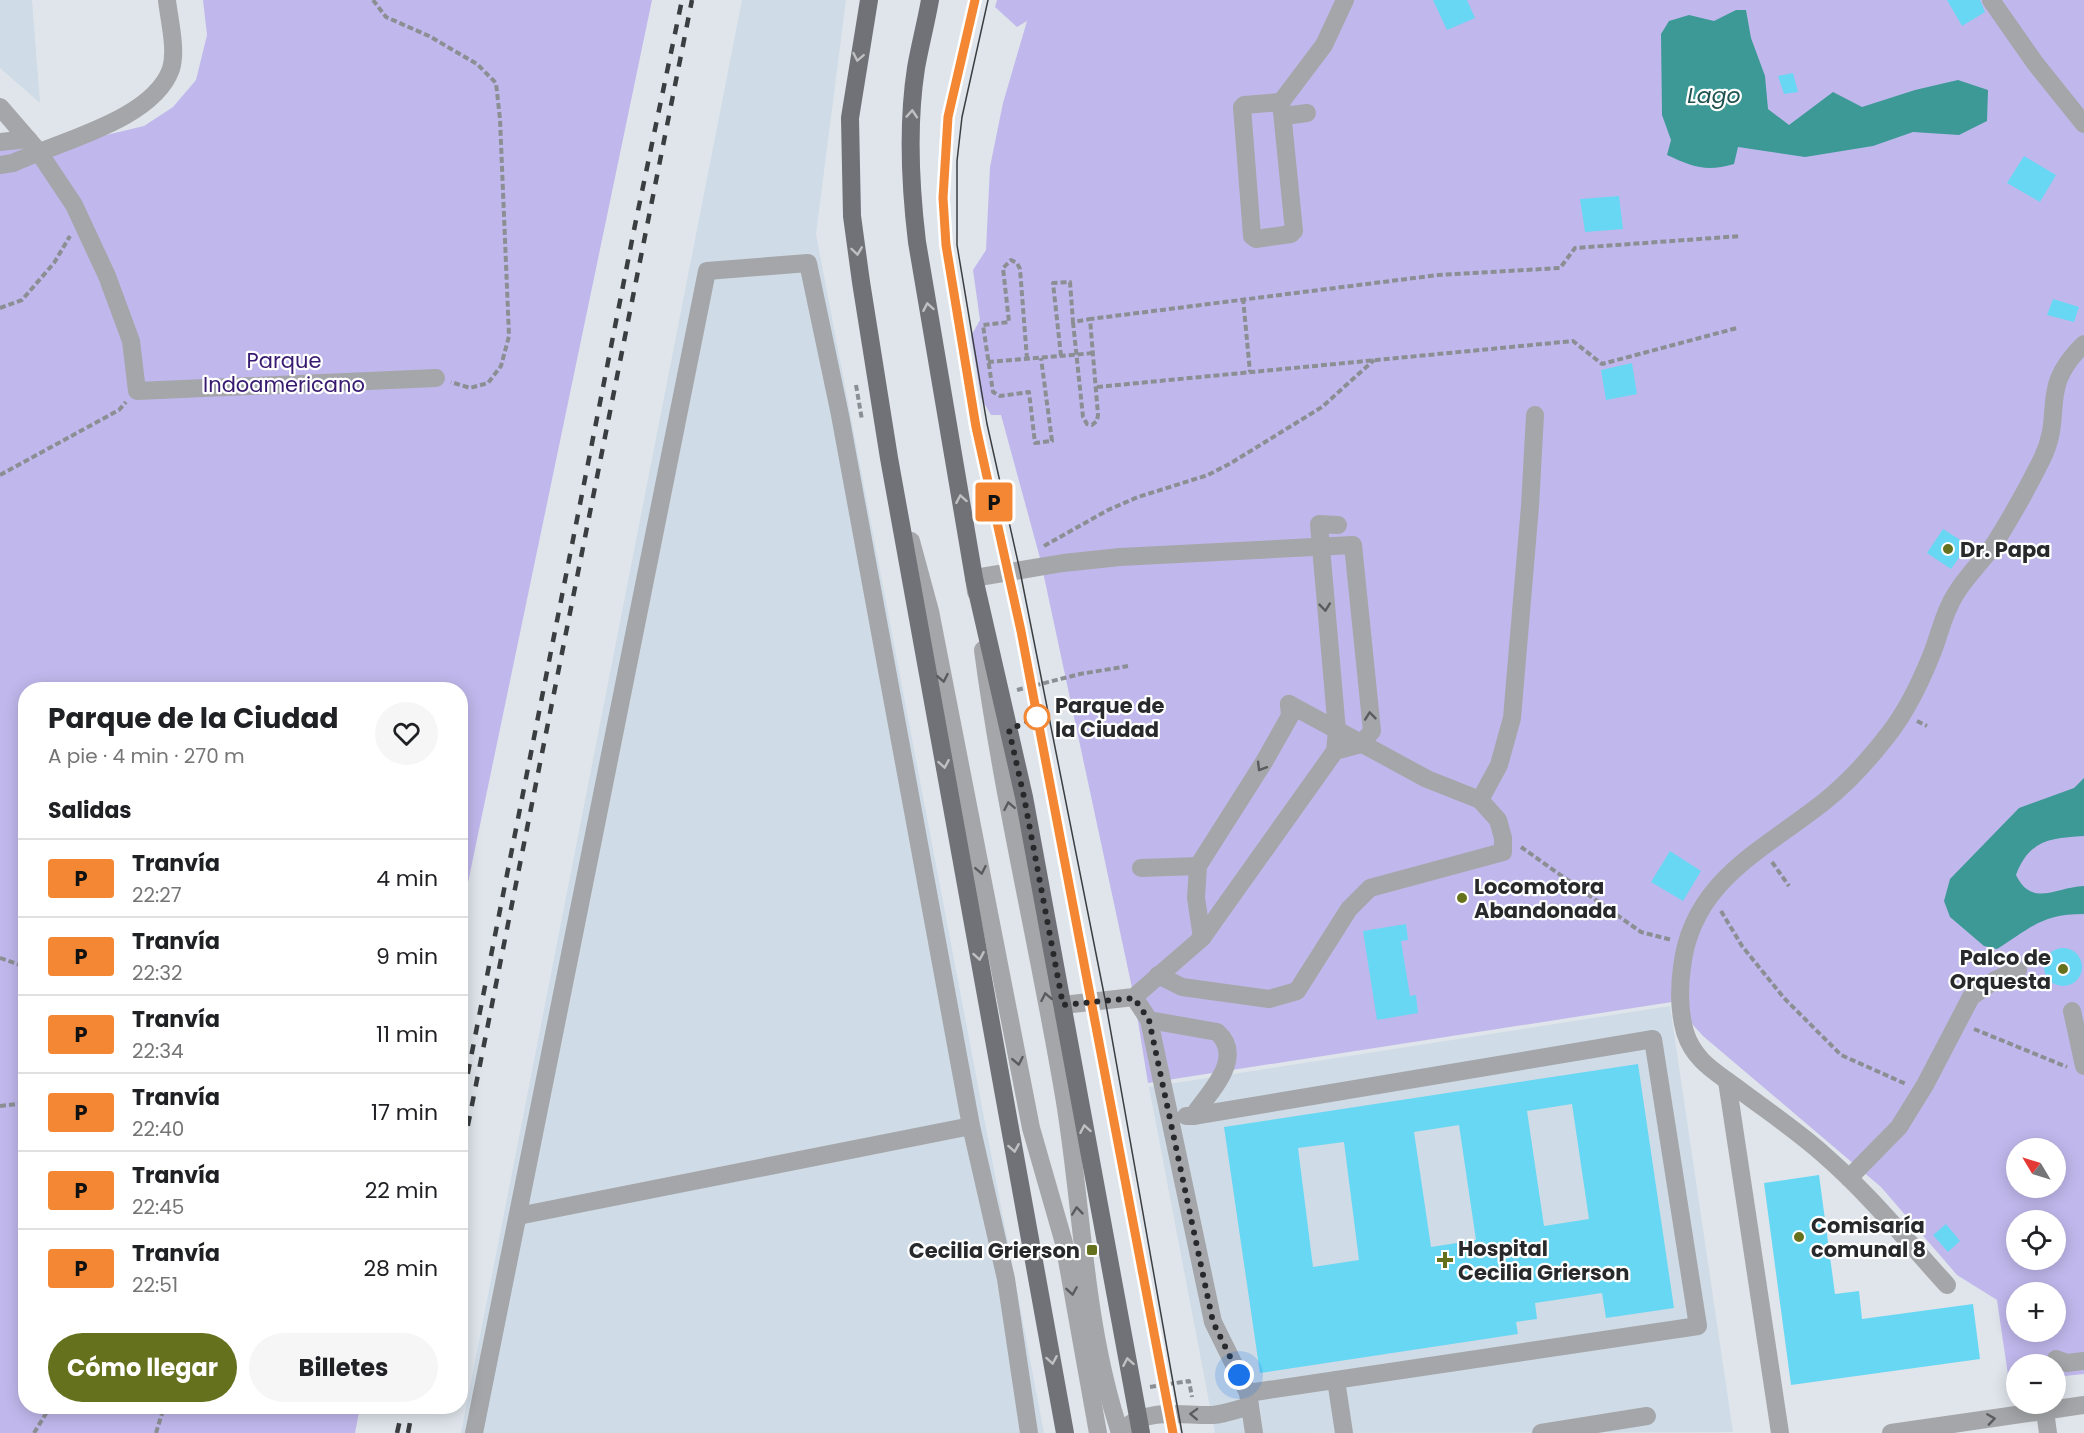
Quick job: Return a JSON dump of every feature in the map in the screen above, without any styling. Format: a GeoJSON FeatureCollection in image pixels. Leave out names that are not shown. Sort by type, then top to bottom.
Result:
{"type":"FeatureCollection","features":[{"type":"Feature","properties":{"kind":"main road"},"geometry":{"type":"LineString","coordinates":[[869,0],[850,118],[849,166],[861,282],[889,458],[1065,1433]]}},
{"type":"Feature","properties":{"kind":"main road"},"geometry":{"type":"LineString","coordinates":[[930,0],[916,67],[911,110],[911,192],[916,242],[974,578],[1024,797],[1140,1426]]}},
{"type":"Feature","properties":{"kind":"street"},"geometry":{"type":"LineString","coordinates":[[0,142],[33,145],[114,121],[139,108],[161,89],[172,67],[167,0]]}},
{"type":"Feature","properties":{"kind":"street"},"geometry":{"type":"LineString","coordinates":[[1307,113],[1282,109],[1244,105],[1242,107],[1252,236],[1256,238],[1291,234],[1294,231],[1282,109],[1324,45],[1345,0]]}},
{"type":"Feature","properties":{"kind":"street"},"geometry":{"type":"LineString","coordinates":[[1992,0],[2035,63],[2084,124]]}},
{"type":"Feature","properties":{"kind":"street"},"geometry":{"type":"LineString","coordinates":[[0,107],[33,145],[74,205],[107,276],[131,341],[137,391],[436,378]]}},
{"type":"Feature","properties":{"kind":"street"},"geometry":{"type":"LineString","coordinates":[[0,165],[13,163],[33,145]]}},
{"type":"Feature","properties":{"kind":"street"},"geometry":{"type":"LineString","coordinates":[[474,1433],[706,271],[808,263],[813,276],[971,1126],[1006,1279],[1029,1433]]}},
{"type":"Feature","properties":{"kind":"street"},"geometry":{"type":"LineString","coordinates":[[1947,1285],[1849,1178],[1800,1135],[1699,1058],[1685,1031],[1679,991],[1686,943],[1692,925],[1710,892],[1762,846],[1793,827],[1843,785],[1871,756],[1911,702],[1954,596],[1995,543],[2043,457],[2051,428],[2052,405],[2058,377],[2069,359],[2084,344]]}},
{"type":"Feature","properties":{"kind":"street"},"geometry":{"type":"LineString","coordinates":[[1480,800],[1499,765],[1512,718],[1530,506],[1535,416]]}},
{"type":"Feature","properties":{"kind":"street"},"geometry":{"type":"LineString","coordinates":[[889,458],[930,610],[1031,1128],[1064,1243],[1098,1433]]}},
{"type":"Feature","properties":{"kind":"street"},"geometry":{"type":"LineString","coordinates":[[1063,1005],[1134,998],[1202,938],[1335,751],[1337,731],[1318,524],[1338,525]]}},
{"type":"Feature","properties":{"kind":"street"},"geometry":{"type":"LineString","coordinates":[[1171,1118],[1653,1039],[1698,1326],[1336,1380],[1249,1400],[1215,1414],[1169,1413],[1120,1433],[1108,1396],[1082,1253],[1070,1132],[994,728],[974,578],[1063,563],[1120,557],[1319,549],[1353,545],[1372,731],[1361,744],[1335,751]]}},
{"type":"Feature","properties":{"kind":"street"},"geometry":{"type":"LineString","coordinates":[[1158,975],[1182,987],[1269,999],[1297,991],[1349,909],[1370,888],[1503,852],[1498,820],[1480,800],[1427,780],[1289,704],[1290,716],[1264,762],[1198,866],[1196,898],[1202,938]]}},
{"type":"Feature","properties":{"kind":"street"},"geometry":{"type":"LineString","coordinates":[[1141,868],[1198,866]]}},
{"type":"Feature","properties":{"kind":"street"},"geometry":{"type":"LineString","coordinates":[[1849,1178],[1899,1126],[1922,1090],[1971,997],[1995,980],[2018,970]]}},
{"type":"Feature","properties":{"kind":"street"},"geometry":{"type":"LineString","coordinates":[[1134,998],[1149,1020],[1213,1322],[1249,1400],[1254,1433]]}},
{"type":"Feature","properties":{"kind":"street"},"geometry":{"type":"LineString","coordinates":[[2072,1011],[2079,1068]]}},
{"type":"Feature","properties":{"kind":"street"},"geometry":{"type":"LineString","coordinates":[[1149,1020],[1217,1032],[1225,1039],[1230,1053],[1228,1064],[1193,1116]]}},
{"type":"Feature","properties":{"kind":"street"},"geometry":{"type":"LineString","coordinates":[[1727,1081],[1780,1433]]}},
{"type":"Feature","properties":{"kind":"street"},"geometry":{"type":"LineString","coordinates":[[518,1216],[971,1126]]}},
{"type":"Feature","properties":{"kind":"street"},"geometry":{"type":"LineString","coordinates":[[2066,1362],[2084,1361]]}},
{"type":"Feature","properties":{"kind":"street"},"geometry":{"type":"LineString","coordinates":[[1336,1380],[1344,1433]]}},
{"type":"Feature","properties":{"kind":"street"},"geometry":{"type":"LineString","coordinates":[[2066,1408],[2084,1405]]}},
{"type":"Feature","properties":{"kind":"street"},"geometry":{"type":"LineString","coordinates":[[1891,1433],[2024,1414]]}},
{"type":"Feature","properties":{"kind":"street"},"geometry":{"type":"LineString","coordinates":[[2045,1414],[2048,1433]]}},
{"type":"Feature","properties":{"kind":"street"},"geometry":{"type":"LineString","coordinates":[[1541,1433],[1647,1416]]}},
{"type":"Feature","properties":{"kind":"path"},"geometry":{"type":"LineString","coordinates":[[373,0],[386,17],[429,36],[477,64],[496,83],[500,119],[509,336],[501,366],[488,383],[470,388],[436,378]]}},
{"type":"Feature","properties":{"kind":"path"},"geometry":{"type":"LineString","coordinates":[[0,308],[21,300],[54,263],[72,233],[74,205]]}},
{"type":"Feature","properties":{"kind":"path"},"geometry":{"type":"LineString","coordinates":[[1073,322],[1243,298],[1326,291],[1438,275],[1560,268],[1575,248],[1742,236]]}},
{"type":"Feature","properties":{"kind":"path"},"geometry":{"type":"LineString","coordinates":[[1027,359],[1020,269],[1017,263],[1011,260],[1003,268],[1009,322],[983,326],[993,392],[1000,396],[1029,392],[1035,443],[1052,441],[1041,358]]}},
{"type":"Feature","properties":{"kind":"path"},"geometry":{"type":"LineString","coordinates":[[1061,356],[1053,283],[1070,282],[1083,417],[1087,424],[1092,425],[1097,421],[1098,415],[1090,319]]}},
{"type":"Feature","properties":{"kind":"path"},"geometry":{"type":"LineString","coordinates":[[1243,298],[1250,372]]}},
{"type":"Feature","properties":{"kind":"path"},"geometry":{"type":"LineString","coordinates":[[1097,387],[1573,341],[1602,364],[1737,328]]}},
{"type":"Feature","properties":{"kind":"path"},"geometry":{"type":"LineString","coordinates":[[988,362],[1094,353]]}},
{"type":"Feature","properties":{"kind":"path"},"geometry":{"type":"LineString","coordinates":[[1034,550],[1052,543],[1108,510],[1138,497],[1208,475],[1231,463],[1322,407],[1374,360]]}},
{"type":"Feature","properties":{"kind":"path"},"geometry":{"type":"LineString","coordinates":[[0,475],[119,410],[137,391]]}},
{"type":"Feature","properties":{"kind":"path"},"geometry":{"type":"LineString","coordinates":[[1016,690],[1080,674],[1128,666]]}},
{"type":"Feature","properties":{"kind":"path"},"geometry":{"type":"LineString","coordinates":[[1501,833],[1641,933],[1686,943]]}},
{"type":"Feature","properties":{"kind":"path"},"geometry":{"type":"LineString","coordinates":[[1762,846],[1789,886]]}},
{"type":"Feature","properties":{"kind":"path"},"geometry":{"type":"LineString","coordinates":[[1710,892],[1742,946],[1784,998],[1841,1056],[1922,1090]]}},
{"type":"Feature","properties":{"kind":"path"},"geometry":{"type":"LineString","coordinates":[[0,958],[18,964]]}},
{"type":"Feature","properties":{"kind":"path"},"geometry":{"type":"LineString","coordinates":[[1956,1022],[2079,1068]]}},
{"type":"Feature","properties":{"kind":"path"},"geometry":{"type":"LineString","coordinates":[[0,1106],[18,1104]]}},
{"type":"Feature","properties":{"kind":"path"},"geometry":{"type":"LineString","coordinates":[[34,1433],[46,1414]]}},
{"type":"Feature","properties":{"kind":"path"},"geometry":{"type":"LineString","coordinates":[[156,1433],[162,1414]]}},
{"type":"Feature","properties":{"kind":"shaded area"},"geometry":{"type":"Polygon","coordinates":[[[0,0],[32,0],[40,103],[0,68],[0,0]]]}},
{"type":"Feature","properties":{"kind":"shaded area"},"geometry":{"type":"Polygon","coordinates":[[[742,0],[846,0],[816,234],[1044,1433],[461,1433],[465,1414],[468,1414],[468,1397],[742,0]]]}},
{"type":"Feature","properties":{"kind":"shaded area","name":"Hospital Cecilia Grierson"},"geometry":{"type":"Polygon","coordinates":[[[1670,1006],[1733,1432],[1215,1433],[1149,1087],[1670,1006]]]}},
{"type":"Feature","properties":{"kind":"green space","name":"Parque Indoamericano"},"geometry":{"type":"Polygon","coordinates":[[[203,0],[652,0],[468,882],[468,682],[18,682],[18,1414],[359,1414],[355,1433],[0,1433],[0,142],[39,151],[144,126],[173,107],[196,80],[207,35],[203,0]]]}},
{"type":"Feature","properties":{"kind":"green space","name":"Parque de la Ciudad"},"geometry":{"type":"Polygon","coordinates":[[[997,0],[2084,0],[2084,1374],[2066,1376],[2066,1354],[2006,1354],[2006,1362],[1997,1300],[1957,1275],[1881,1187],[1703,1036],[1672,1002],[1148,1083],[1134,997],[1040,558],[1001,415],[991,415],[981,398],[971,336],[980,320],[973,270],[986,250],[990,167],[1003,103],[1027,21],[1017,27],[995,7],[997,0]]]}},
{"type":"Feature","properties":{"kind":"water","name":"Lago"},"geometry":{"type":"Polygon","coordinates":[[[1736,10],[1746,10],[1751,38],[1765,76],[1768,109],[1789,125],[1833,92],[1862,107],[1915,90],[1958,80],[1988,90],[1987,121],[1959,135],[1913,132],[1873,146],[1805,157],[1738,147],[1734,164],[1715,168],[1692,165],[1667,155],[1671,140],[1662,115],[1661,34],[1669,21],[1689,15],[1714,21],[1736,10]]]}},
{"type":"Feature","properties":{"kind":"water"},"geometry":{"type":"Polygon","coordinates":[[[2084,778],[2084,836],[2061,838],[2042,843],[2027,854],[2016,875],[2029,891],[2037,893],[2084,886],[2084,914],[2057,917],[2037,924],[1997,949],[1984,946],[1950,917],[1944,901],[1950,879],[2019,808],[2074,788],[2084,778]]]}},
{"type":"Feature","properties":{"kind":"building"},"geometry":{"type":"Polygon","coordinates":[[[1433,0],[1467,0],[1475,18],[1447,30],[1433,0]]]}},
{"type":"Feature","properties":{"kind":"building"},"geometry":{"type":"Polygon","coordinates":[[[1947,0],[1980,0],[1985,12],[1962,26],[1947,0]]]}},
{"type":"Feature","properties":{"kind":"building"},"geometry":{"type":"Polygon","coordinates":[[[1793,73],[1798,92],[1784,94],[1778,76],[1793,73]]]}},
{"type":"Feature","properties":{"kind":"building"},"geometry":{"type":"Polygon","coordinates":[[[2024,156],[2056,175],[2040,202],[2007,183],[2024,156]]]}},
{"type":"Feature","properties":{"kind":"building"},"geometry":{"type":"Polygon","coordinates":[[[1619,196],[1623,229],[1585,232],[1580,199],[1619,196]]]}},
{"type":"Feature","properties":{"kind":"building"},"geometry":{"type":"Polygon","coordinates":[[[2053,299],[2079,307],[2074,322],[2047,315],[2053,299]]]}},
{"type":"Feature","properties":{"kind":"building"},"geometry":{"type":"Polygon","coordinates":[[[1632,363],[1637,394],[1606,400],[1601,370],[1632,363]]]}},
{"type":"Feature","properties":{"kind":"building"},"geometry":{"type":"Polygon","coordinates":[[[1943,529],[1968,545],[1951,569],[1927,553],[1943,529]]]}},
{"type":"Feature","properties":{"kind":"building"},"geometry":{"type":"Polygon","coordinates":[[[1670,851],[1701,871],[1683,901],[1651,882],[1670,851]]]}},
{"type":"Feature","properties":{"kind":"building"},"geometry":{"type":"Polygon","coordinates":[[[1406,924],[1408,940],[1401,941],[1410,996],[1416,995],[1418,1013],[1377,1020],[1363,931],[1406,924]]]}},
{"type":"Feature","properties":{"kind":"building","name":"Palco de Orquesta"},"geometry":{"type":"Polygon","coordinates":[[[2063,948],[2076,954],[2082,967],[2076,980],[2063,986],[2050,980],[2044,967],[2050,954],[2063,948]]]}},
{"type":"Feature","properties":{"kind":"building"},"geometry":{"type":"Polygon","coordinates":[[[1638,1064],[1674,1308],[1606,1318],[1602,1293],[1535,1303],[1537,1319],[1516,1322],[1518,1334],[1260,1373],[1224,1127],[1638,1064]],[[1572,1104],[1527,1111],[1544,1226],[1589,1219],[1572,1104]],[[1459,1125],[1414,1132],[1431,1247],[1476,1240],[1459,1125]],[[1344,1142],[1298,1148],[1313,1267],[1359,1260],[1344,1142]]]}},
{"type":"Feature","properties":{"kind":"building","name":"Comisaría comunal 8"},"geometry":{"type":"Polygon","coordinates":[[[1819,1175],[1835,1294],[1859,1291],[1862,1319],[1973,1304],[1980,1359],[1791,1385],[1764,1183],[1819,1175]]]}},
{"type":"Feature","properties":{"kind":"building"},"geometry":{"type":"Polygon","coordinates":[[[1946,1224],[1960,1241],[1948,1252],[1933,1235],[1946,1224]]]}},
{"type":"Feature","properties":{"kind":"tram line"},"geometry":{"type":"LineString","coordinates":[[975,0],[948,117],[943,198],[946,245],[976,427],[1021,631],[1173,1433]]}},
{"type":"Feature","properties":{"kind":"tram line","name":"P"},"geometry":{"type":"LineString","coordinates":[[975,0],[948,117],[943,198],[946,245],[976,427],[1021,631],[1173,1433]]}},
{"type":"Feature","properties":{"kind":"tram line"},"geometry":{"type":"LineString","coordinates":[[988,0],[962,117],[957,161],[957,245],[987,424],[1020,571],[1105,999],[1182,1433]]}},
{"type":"Feature","properties":{"kind":"railway"},"geometry":{"type":"LineString","coordinates":[[468,1072],[635,225],[682,0]]}},
{"type":"Feature","properties":{"kind":"railway"},"geometry":{"type":"LineString","coordinates":[[468,1125],[692,0]]}},
{"type":"Feature","properties":{"kind":"railway"},"geometry":{"type":"LineString","coordinates":[[397,1433],[401,1414]]}},
{"type":"Feature","properties":{"kind":"railway"},"geometry":{"type":"LineString","coordinates":[[408,1433],[412,1414]]}},
{"type":"Feature","properties":{"kind":"place","name":"Dr. Papa"},"geometry":{"type":"Point","coordinates":[1948,549]}},
{"type":"Feature","properties":{"kind":"place","name":"Parque de la Ciudad"},"geometry":{"type":"Point","coordinates":[1037,717]}},
{"type":"Feature","properties":{"kind":"place","name":"Locomotora Abandonada"},"geometry":{"type":"Point","coordinates":[1462,898]}},
{"type":"Feature","properties":{"kind":"place","name":"Palco de Orquesta"},"geometry":{"type":"Point","coordinates":[2063,969]}},
{"type":"Feature","properties":{"kind":"place","name":"Comisaría comunal 8"},"geometry":{"type":"Point","coordinates":[1799,1237]}},
{"type":"Feature","properties":{"kind":"place","name":"Cecilia Grierson"},"geometry":{"type":"Point","coordinates":[1092,1250]}},
{"type":"Feature","properties":{"kind":"place","name":"Hospital Cecilia Grierson"},"geometry":{"type":"Point","coordinates":[1445,1260]}},
{"type":"Feature","properties":{"kind":"route"},"geometry":{"type":"LineString","coordinates":[[1037,717],[1009,730],[1024,797],[1063,1005],[1105,999],[1134,998],[1149,1020],[1213,1322],[1239,1375]]}}]}
